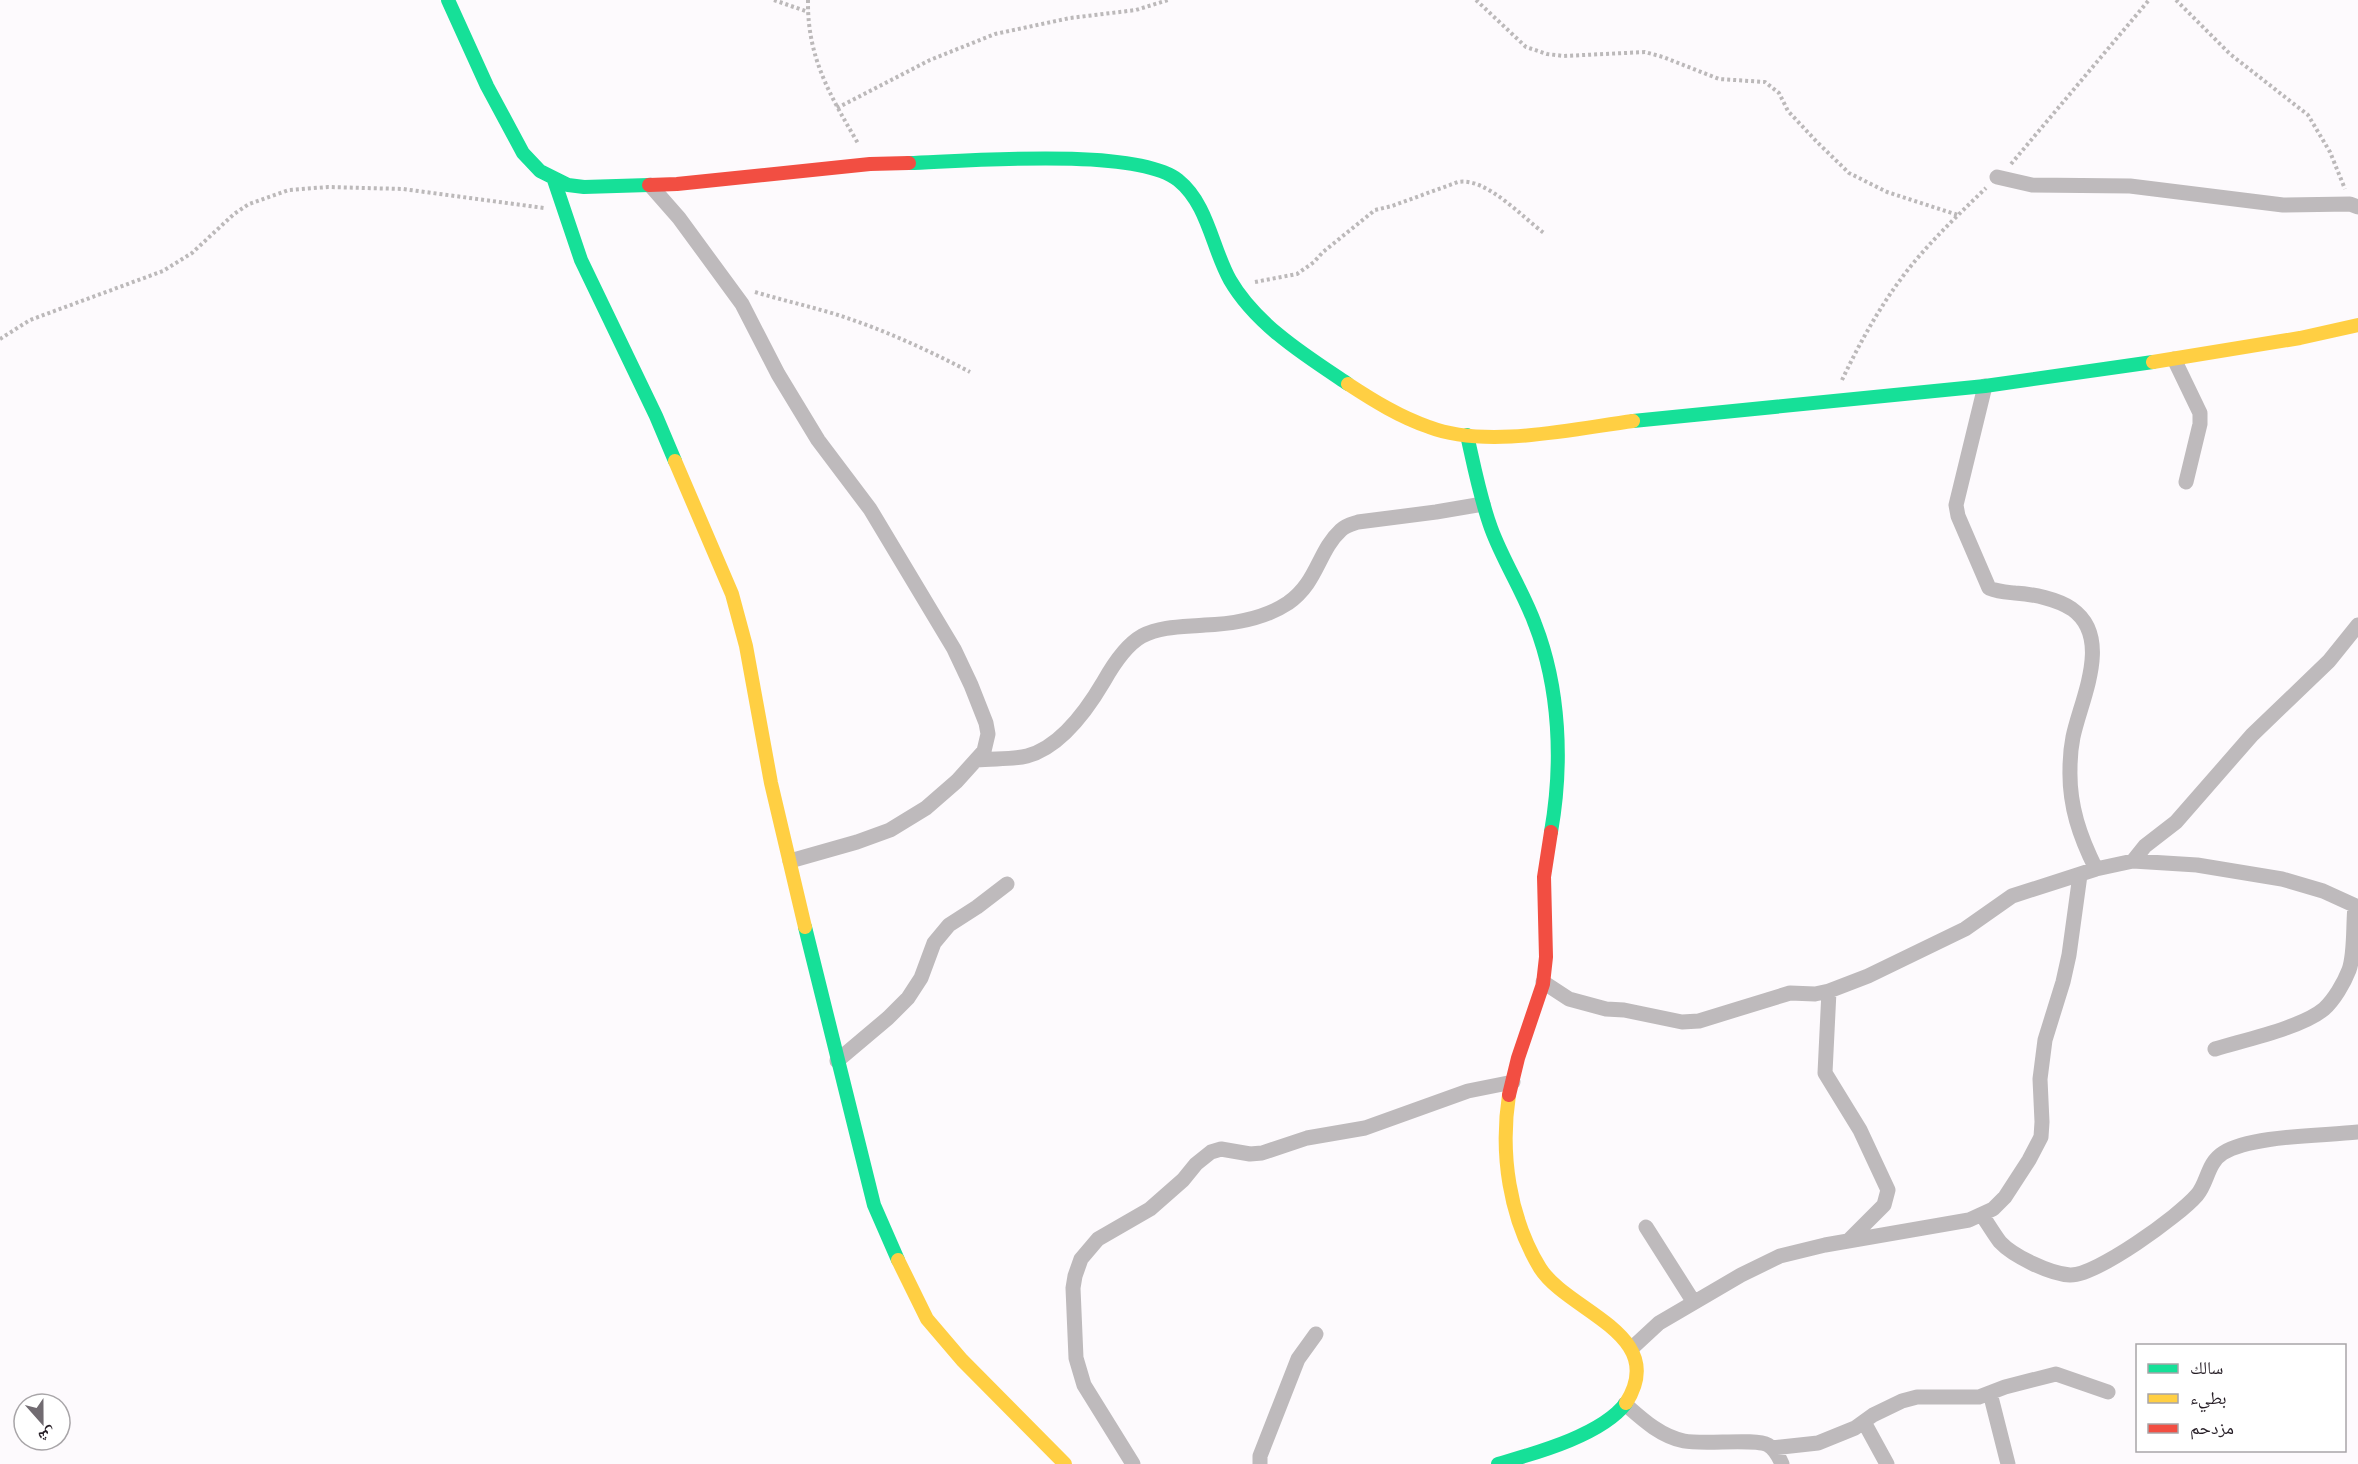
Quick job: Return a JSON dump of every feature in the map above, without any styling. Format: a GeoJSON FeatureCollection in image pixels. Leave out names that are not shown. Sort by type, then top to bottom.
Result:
{"type":"FeatureCollection","features":[{"type":"Feature","properties":{"kind":"street"},"geometry":{"type":"LineString","coordinates":[[448,0],[515,141],[533,165],[554,180],[584,188],[650,185],[870,164],[1079,158],[1112,160],[1161,171],[1183,184],[1198,204],[1221,262],[1243,300],[1264,321],[1308,357],[1392,411],[1430,428],[1467,435],[1480,437],[1533,434],[1646,419],[1985,386],[2174,359],[2300,338],[2358,325]]}},
{"type":"Feature","properties":{"kind":"street"},"geometry":{"type":"LineString","coordinates":[[1997,177],[2032,185],[2130,186],[2283,205],[2354,205]]}},
{"type":"Feature","properties":{"kind":"street"},"geometry":{"type":"LineString","coordinates":[[554,180],[581,260],[656,416],[732,594],[746,646],[771,783],[837,1061],[874,1205],[927,1319],[962,1360],[1065,1464]]}},
{"type":"Feature","properties":{"kind":"street"},"geometry":{"type":"LineString","coordinates":[[650,185],[727,281],[742,304],[778,375],[818,440],[870,509],[954,649],[986,723],[987,744],[976,760],[926,808],[890,830],[790,861]]}},
{"type":"Feature","properties":{"kind":"street"},"geometry":{"type":"LineString","coordinates":[[2174,359],[2200,413],[2200,424],[2186,482]]}},
{"type":"Feature","properties":{"kind":"street"},"geometry":{"type":"LineString","coordinates":[[1985,386],[1956,505],[1958,516],[1989,588],[2000,593],[2025,594],[2058,602],[2072,609],[2083,620],[2090,633],[2093,657],[2072,740],[2070,778],[2074,816],[2096,869]]}},
{"type":"Feature","properties":{"kind":"street"},"geometry":{"type":"LineString","coordinates":[[1467,435],[1483,504],[1494,537],[1541,640],[1554,695],[1557,753],[1555,810],[1544,876],[1543,982],[1508,1106],[1506,1139],[1508,1176],[1531,1250],[1547,1278],[1567,1297],[1587,1307],[1627,1339],[1636,1359],[1635,1382],[1625,1404],[1616,1413],[1584,1431],[1498,1464]]}},
{"type":"Feature","properties":{"kind":"street"},"geometry":{"type":"LineString","coordinates":[[976,760],[1026,756],[1051,744],[1079,717],[1120,657],[1142,637],[1169,627],[1247,620],[1286,604],[1308,584],[1333,540],[1347,525],[1483,504]]}},
{"type":"Feature","properties":{"kind":"street"},"geometry":{"type":"LineString","coordinates":[[2133,861],[2145,846],[2176,822],[2252,735],[2330,661],[2358,625]]}},
{"type":"Feature","properties":{"kind":"street"},"geometry":{"type":"LineString","coordinates":[[1543,982],[1569,999],[1587,1004],[1682,1022],[1699,1021],[1790,993],[1815,994],[1829,991],[1868,976],[1965,929],[2012,896],[2096,869],[2133,861],[2197,865],[2282,879],[2324,891],[2356,906],[2350,968],[2340,988],[2325,1008],[2312,1017],[2215,1049]]}},
{"type":"Feature","properties":{"kind":"street"},"geometry":{"type":"LineString","coordinates":[[1632,1348],[1659,1323],[1694,1301],[1780,1256],[1909,1229],[1969,1220],[1993,1209],[2014,1184],[2040,1137],[2042,1122],[2040,1079],[2045,1040],[2069,955],[2080,875]]}},
{"type":"Feature","properties":{"kind":"street"},"geometry":{"type":"LineString","coordinates":[[837,1061],[908,998],[921,978],[934,943],[949,925],[1007,884]]}},
{"type":"Feature","properties":{"kind":"street"},"geometry":{"type":"LineString","coordinates":[[1829,991],[1825,1073],[1860,1130],[1888,1190],[1884,1206],[1848,1241]]}},
{"type":"Feature","properties":{"kind":"street"},"geometry":{"type":"LineString","coordinates":[[1133,1464],[1124,1446],[1093,1402],[1080,1377],[1078,1367],[1073,1288],[1081,1259],[1093,1245],[1112,1230],[1150,1209],[1210,1152],[1221,1149],[1250,1154],[1262,1153],[1307,1138],[1365,1128],[1468,1092],[1513,1082]]}},
{"type":"Feature","properties":{"kind":"street"},"geometry":{"type":"LineString","coordinates":[[1982,1215],[2000,1241],[2014,1254],[2050,1270],[2071,1275],[2092,1268],[2149,1236],[2196,1196],[2212,1162],[2223,1153],[2246,1144],[2271,1140],[2358,1132]]}},
{"type":"Feature","properties":{"kind":"street"},"geometry":{"type":"LineString","coordinates":[[1646,1227],[1694,1301]]}},
{"type":"Feature","properties":{"kind":"street"},"geometry":{"type":"LineString","coordinates":[[1260,1464],[1260,1456],[1298,1359],[1316,1334]]}},
{"type":"Feature","properties":{"kind":"street"},"geometry":{"type":"LineString","coordinates":[[1625,1404],[1648,1425],[1682,1441],[1760,1443],[1772,1448],[1810,1445],[1846,1432],[1886,1408],[1917,1397],[1965,1398],[2056,1374],[2108,1392]]}},
{"type":"Feature","properties":{"kind":"street"},"geometry":{"type":"LineString","coordinates":[[1990,1393],[2008,1464]]}},
{"type":"Feature","properties":{"kind":"street"},"geometry":{"type":"LineString","coordinates":[[1864,1422],[1887,1464]]}},
{"type":"Feature","properties":{"kind":"street"},"geometry":{"type":"LineString","coordinates":[[1772,1448],[1782,1464]]}},
{"type":"Feature","properties":{"kind":"path"},"geometry":{"type":"LineString","coordinates":[[774,0],[808,12]]}},
{"type":"Feature","properties":{"kind":"path"},"geometry":{"type":"LineString","coordinates":[[808,0],[815,56],[825,86],[870,164]]}},
{"type":"Feature","properties":{"kind":"path"},"geometry":{"type":"LineString","coordinates":[[837,108],[930,60],[995,34],[1070,18],[1136,10],[1168,0]]}},
{"type":"Feature","properties":{"kind":"path"},"geometry":{"type":"LineString","coordinates":[[1476,0],[1526,47],[1547,54],[1564,56],[1645,52],[1719,79],[1765,82],[1779,93],[1788,111],[1849,173],[1887,192],[1958,215]]}},
{"type":"Feature","properties":{"kind":"path"},"geometry":{"type":"LineString","coordinates":[[1832,402],[1856,350],[1913,263],[2013,161],[2149,0]]}},
{"type":"Feature","properties":{"kind":"path"},"geometry":{"type":"LineString","coordinates":[[2176,0],[2230,54],[2307,115],[2330,152],[2354,205]]}},
{"type":"Feature","properties":{"kind":"path"},"geometry":{"type":"LineString","coordinates":[[1234,285],[1297,274],[1372,211],[1469,180],[1488,189],[1545,233]]}},
{"type":"Feature","properties":{"kind":"path"},"geometry":{"type":"LineString","coordinates":[[0,339],[30,320],[162,271],[192,253],[234,214],[249,204],[289,190],[328,187],[403,189],[565,212]]}},
{"type":"Feature","properties":{"kind":"path"},"geometry":{"type":"LineString","coordinates":[[727,281],[749,291],[836,315],[887,334],[928,350],[970,372]]}},
{"type":"Feature","properties":{"kind":"traffic: fast"},"geometry":{"type":"LineString","coordinates":[[448,0],[487,86],[523,153],[540,171],[568,185],[584,187],[649,185]]}},
{"type":"Feature","properties":{"kind":"traffic: fast"},"geometry":{"type":"LineString","coordinates":[[909,163],[1050,158],[1090,160],[1126,163],[1157,170],[1178,180],[1196,201],[1224,268],[1241,296],[1283,338],[1348,384]]}},
{"type":"Feature","properties":{"kind":"traffic: fast"},"geometry":{"type":"LineString","coordinates":[[554,180],[581,260],[656,416],[675,461]]}},
{"type":"Feature","properties":{"kind":"traffic: fast"},"geometry":{"type":"LineString","coordinates":[[1633,421],[1985,386],[2153,362]]}},
{"type":"Feature","properties":{"kind":"traffic: fast"},"geometry":{"type":"LineString","coordinates":[[1467,435],[1480,494],[1491,528],[1530,612],[1550,674],[1558,753],[1551,832]]}},
{"type":"Feature","properties":{"kind":"traffic: fast"},"geometry":{"type":"LineString","coordinates":[[805,927],[874,1205],[898,1260]]}},
{"type":"Feature","properties":{"kind":"traffic: fast"},"geometry":{"type":"LineString","coordinates":[[1498,1464],[1549,1448],[1585,1433],[1615,1414],[1626,1403]]}},
{"type":"Feature","properties":{"kind":"traffic: slow"},"geometry":{"type":"LineString","coordinates":[[2153,362],[2300,338],[2358,325]]}},
{"type":"Feature","properties":{"kind":"traffic: slow"},"geometry":{"type":"LineString","coordinates":[[1348,384],[1408,418],[1452,433],[1503,437],[1633,421]]}},
{"type":"Feature","properties":{"kind":"traffic: slow"},"geometry":{"type":"LineString","coordinates":[[675,461],[732,594],[746,646],[771,783],[805,927]]}},
{"type":"Feature","properties":{"kind":"traffic: slow"},"geometry":{"type":"LineString","coordinates":[[1509,1095],[1506,1117],[1507,1162],[1514,1206],[1521,1228],[1540,1268],[1554,1284],[1610,1326],[1626,1342],[1635,1359],[1636,1379],[1626,1403]]}},
{"type":"Feature","properties":{"kind":"traffic: slow"},"geometry":{"type":"LineString","coordinates":[[898,1260],[927,1319],[962,1360],[1065,1464]]}},
{"type":"Feature","properties":{"kind":"traffic: jam"},"geometry":{"type":"LineString","coordinates":[[649,185],[870,164],[909,163]]}},
{"type":"Feature","properties":{"kind":"traffic: jam"},"geometry":{"type":"LineString","coordinates":[[1509,1095],[1518,1058],[1543,984],[1546,957],[1544,877],[1551,832]]}}]}
